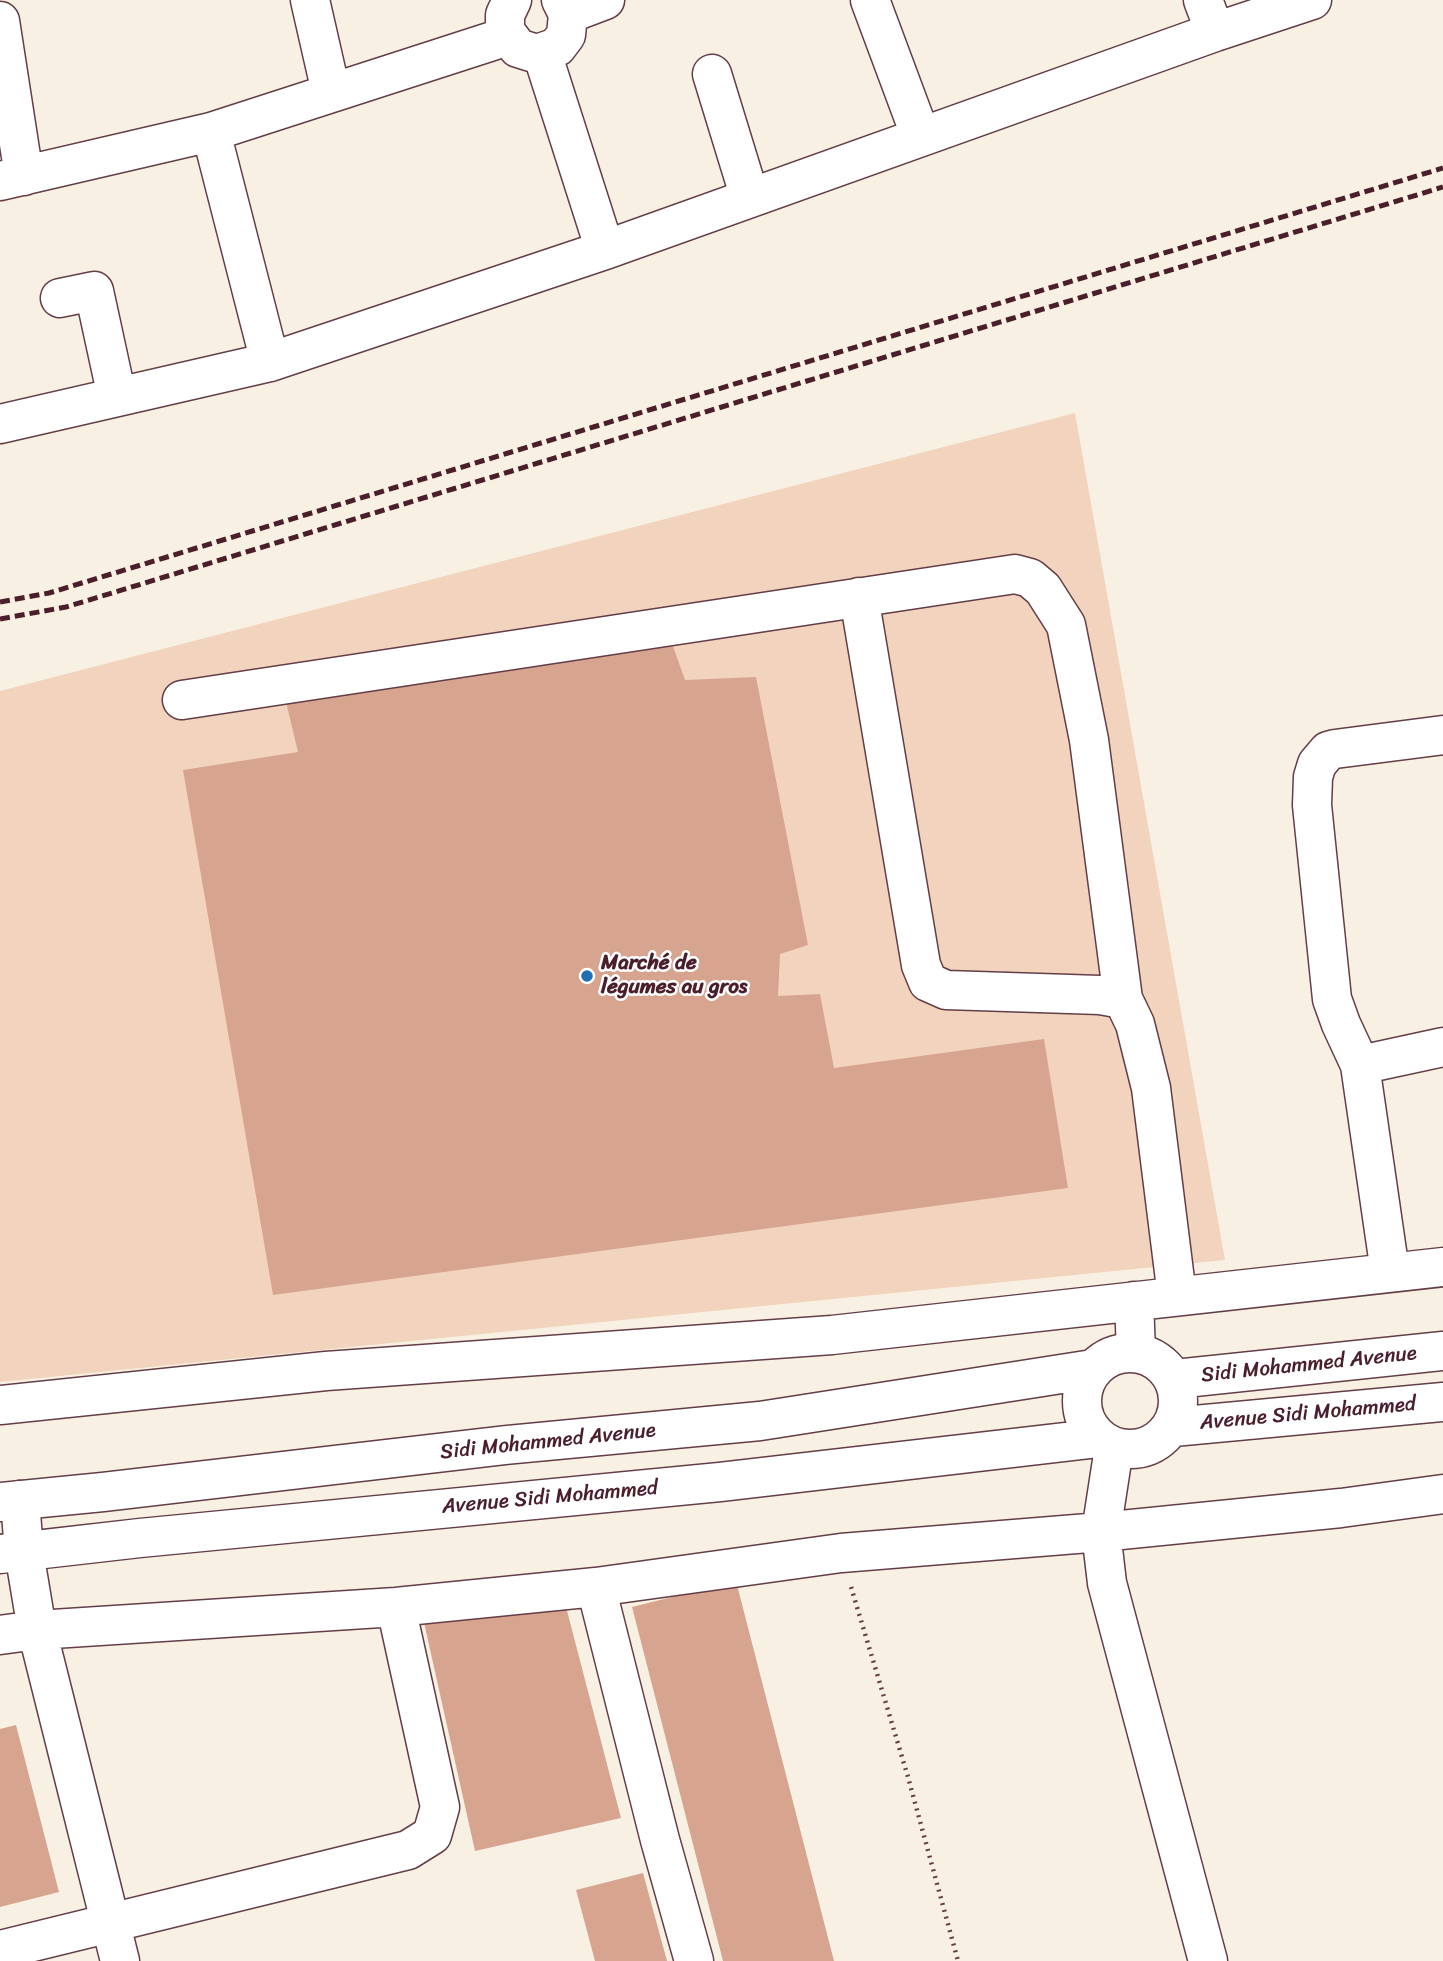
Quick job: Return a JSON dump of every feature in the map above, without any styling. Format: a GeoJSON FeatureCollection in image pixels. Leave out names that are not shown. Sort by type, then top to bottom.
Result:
{"type":"FeatureCollection","features":[{"type":"Feature","properties":{"kind":"street"},"geometry":{"type":"LineString","coordinates":[[310,0],[331,92]]}},
{"type":"Feature","properties":{"kind":"street"},"geometry":{"type":"LineString","coordinates":[[0,21],[12,178],[211,132],[331,92],[510,18],[514,45],[522,50],[542,53],[557,47],[564,39],[568,30],[564,7],[605,0]]}},
{"type":"Feature","properties":{"kind":"street"},"geometry":{"type":"LineString","coordinates":[[870,0],[921,137]]}},
{"type":"Feature","properties":{"kind":"street"},"geometry":{"type":"LineString","coordinates":[[0,424],[270,362],[605,250],[921,137],[1209,16],[1312,0]]}},
{"type":"Feature","properties":{"kind":"street"},"geometry":{"type":"LineString","coordinates":[[542,53],[605,250]]}},
{"type":"Feature","properties":{"kind":"street"},"geometry":{"type":"LineString","coordinates":[[712,74],[750,198]]}},
{"type":"Feature","properties":{"kind":"street"},"geometry":{"type":"LineString","coordinates":[[211,132],[270,362]]}},
{"type":"Feature","properties":{"kind":"street"},"geometry":{"type":"LineString","coordinates":[[60,298],[94,291],[117,397]]}},
{"type":"Feature","properties":{"kind":"street"},"geometry":{"type":"LineString","coordinates":[[182,700],[1015,574],[1030,578],[1043,589],[1066,625],[1086,727],[1123,999],[1135,1024],[1151,1088],[1177,1296]]}},
{"type":"Feature","properties":{"kind":"street"},"geometry":{"type":"LineString","coordinates":[[859,597],[920,965],[928,982],[946,990],[1100,995],[1123,999]]}},
{"type":"Feature","properties":{"kind":"street"},"geometry":{"type":"LineString","coordinates":[[1390,1272],[1360,1065],[1332,999],[1312,806],[1313,777],[1322,757],[1335,748],[1443,736]]}},
{"type":"Feature","properties":{"kind":"street"},"geometry":{"type":"LineString","coordinates":[[1360,1065],[1443,1047]]}},
{"type":"Feature","properties":{"kind":"street"},"geometry":{"type":"LineString","coordinates":[[0,1405],[326,1371],[832,1335],[1443,1267]]}},
{"type":"Feature","properties":{"kind":"street"},"geometry":{"type":"LineString","coordinates":[[1134,1301],[1136,1352]]}},
{"type":"Feature","properties":{"kind":"street","name":"Sidi Mohammed Avenue"},"geometry":{"type":"LineString","coordinates":[[1175,1379],[1443,1351]]}},
{"type":"Feature","properties":{"kind":"street"},"geometry":{"type":"LineString","coordinates":[[1136,1352],[1159,1361],[1175,1379],[1179,1403],[1172,1427],[1156,1443],[1132,1450],[1107,1443],[1084,1418],[1082,1392],[1093,1369],[1112,1355],[1136,1352]]}},
{"type":"Feature","properties":{"kind":"street","name":"Sidi Mohammed Avenue"},"geometry":{"type":"LineString","coordinates":[[10,1501],[506,1445],[760,1421],[1093,1369]]}},
{"type":"Feature","properties":{"kind":"street","name":"Avenue Sidi Mohammed"},"geometry":{"type":"LineString","coordinates":[[1172,1427],[1443,1402]]}},
{"type":"Feature","properties":{"kind":"street"},"geometry":{"type":"LineString","coordinates":[[1107,1443],[1101,1532],[1107,1583],[1208,1961]]}},
{"type":"Feature","properties":{"kind":"street","name":"Avenue Sidi Mohammed"},"geometry":{"type":"LineString","coordinates":[[12,1553],[154,1536],[1107,1443]]}},
{"type":"Feature","properties":{"kind":"street"},"geometry":{"type":"LineString","coordinates":[[18,1632],[396,1607],[596,1587],[841,1553],[1101,1532],[1341,1508],[1443,1494]]}},
{"type":"Feature","properties":{"kind":"street"},"geometry":{"type":"LineString","coordinates":[[10,1501],[18,1632],[111,1923],[120,1961]]}},
{"type":"Feature","properties":{"kind":"street"},"geometry":{"type":"LineString","coordinates":[[596,1587],[660,1840],[694,1961]]}},
{"type":"Feature","properties":{"kind":"street"},"geometry":{"type":"LineString","coordinates":[[0,1950],[408,1850],[432,1835],[440,1807],[396,1607]]}},
{"type":"Feature","properties":{"kind":"path"},"geometry":{"type":"LineString","coordinates":[[841,1553],[908,1777],[958,1961]]}},
{"type":"Feature","properties":{"kind":"shaded area","name":"Marché de légumes au gros"},"geometry":{"type":"Polygon","coordinates":[[[1075,413],[1225,1260],[0,1382],[0,691],[1075,413]]]}},
{"type":"Feature","properties":{"kind":"building"},"geometry":{"type":"Polygon","coordinates":[[[670,638],[685,680],[756,677],[808,945],[780,954],[778,996],[820,994],[834,1068],[1044,1039],[1068,1188],[273,1295],[183,770],[298,752],[286,702],[670,638]]]}},
{"type":"Feature","properties":{"kind":"building"},"geometry":{"type":"Polygon","coordinates":[[[736,1581],[834,1961],[723,1961],[632,1607],[736,1581]]]}},
{"type":"Feature","properties":{"kind":"building"},"geometry":{"type":"Polygon","coordinates":[[[565,1603],[621,1818],[475,1851],[423,1618],[565,1603]]]}},
{"type":"Feature","properties":{"kind":"building"},"geometry":{"type":"Polygon","coordinates":[[[16,1725],[59,1892],[0,1907],[0,1729],[16,1725]]]}},
{"type":"Feature","properties":{"kind":"building"},"geometry":{"type":"Polygon","coordinates":[[[643,1873],[667,1961],[595,1961],[576,1890],[643,1873]]]}},
{"type":"Feature","properties":{"kind":"railway"},"geometry":{"type":"LineString","coordinates":[[0,602],[49,593],[1443,168]]}},
{"type":"Feature","properties":{"kind":"railway"},"geometry":{"type":"LineString","coordinates":[[0,619],[66,607],[1443,187]]}},
{"type":"Feature","properties":{"kind":"place","name":"Marché de légumes au gros"},"geometry":{"type":"Point","coordinates":[587,976]}}]}
